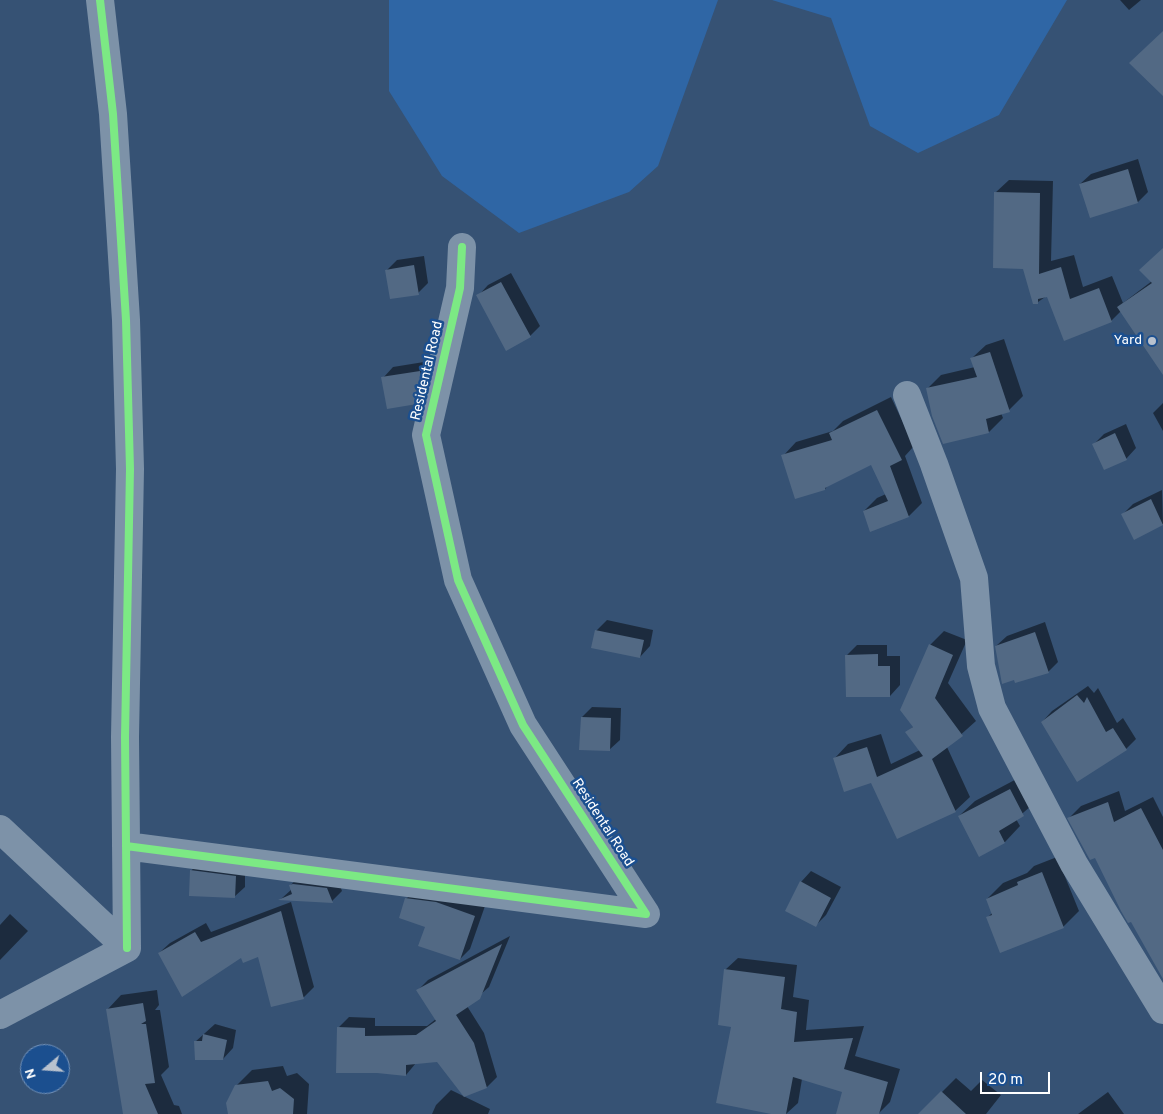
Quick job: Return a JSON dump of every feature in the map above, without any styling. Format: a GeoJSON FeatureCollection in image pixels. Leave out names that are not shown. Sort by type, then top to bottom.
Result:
{"type":"FeatureCollection","features":[{"type":"Feature","properties":{"kind":"street"},"geometry":{"type":"LineString","coordinates":[[100,0],[113,114],[126,320],[130,469],[125,737],[127,948]]}},
{"type":"Feature","properties":{"kind":"street","name":"Residental Road"},"geometry":{"type":"LineString","coordinates":[[126,846],[646,914],[523,725],[458,580],[426,435],[460,288],[462,247]]}},
{"type":"Feature","properties":{"kind":"street"},"geometry":{"type":"LineString","coordinates":[[907,395],[934,464],[974,578],[981,666],[992,708],[1074,864],[1163,1010]]}},
{"type":"Feature","properties":{"kind":"street"},"geometry":{"type":"LineString","coordinates":[[0,829],[127,948]]}},
{"type":"Feature","properties":{"kind":"street"},"geometry":{"type":"LineString","coordinates":[[0,1015],[127,948]]}},
{"type":"Feature","properties":{"kind":"shaded area"},"geometry":{"type":"Polygon","coordinates":[[[389,0],[718,0],[658,166],[629,192],[519,233],[442,176],[389,91],[389,0]]]}},
{"type":"Feature","properties":{"kind":"shaded area"},"geometry":{"type":"Polygon","coordinates":[[[772,0],[1067,0],[999,115],[918,153],[870,126],[831,18],[772,0]]]}},
{"type":"Feature","properties":{"kind":"building"},"geometry":{"type":"Polygon","coordinates":[[[1163,31],[1163,96],[1129,63],[1163,31]]]}},
{"type":"Feature","properties":{"kind":"building"},"geometry":{"type":"Polygon","coordinates":[[[1128,169],[1138,203],[1090,218],[1079,184],[1128,169]]]}},
{"type":"Feature","properties":{"kind":"building"},"geometry":{"type":"Polygon","coordinates":[[[994,192],[1040,193],[1039,274],[1061,267],[1070,299],[1099,288],[1112,322],[1064,341],[1047,297],[1038,299],[1038,304],[1033,304],[1023,269],[993,268],[994,192]]]}},
{"type":"Feature","properties":{"kind":"building","name":"Yard"},"geometry":{"type":"Polygon","coordinates":[[[1163,248],[1163,375],[1117,307],[1152,283],[1139,270],[1163,248]]]}},
{"type":"Feature","properties":{"kind":"building"},"geometry":{"type":"Polygon","coordinates":[[[414,265],[419,295],[390,299],[385,270],[414,265]]]}},
{"type":"Feature","properties":{"kind":"building"},"geometry":{"type":"Polygon","coordinates":[[[501,282],[531,337],[506,351],[476,295],[501,282]]]}},
{"type":"Feature","properties":{"kind":"building"},"geometry":{"type":"Polygon","coordinates":[[[990,352],[1010,412],[986,419],[989,433],[943,444],[932,416],[926,388],[977,377],[970,358],[990,352]]]}},
{"type":"Feature","properties":{"kind":"building"},"geometry":{"type":"Polygon","coordinates":[[[420,371],[422,383],[417,404],[387,409],[381,377],[420,371]]]}},
{"type":"Feature","properties":{"kind":"building"},"geometry":{"type":"Polygon","coordinates":[[[877,410],[902,460],[890,466],[909,517],[870,532],[863,511],[888,501],[871,465],[825,488],[825,490],[795,499],[781,455],[832,440],[829,433],[877,410]]]}},
{"type":"Feature","properties":{"kind":"building"},"geometry":{"type":"Polygon","coordinates":[[[1115,433],[1127,460],[1104,470],[1092,444],[1115,433]]]}},
{"type":"Feature","properties":{"kind":"building"},"geometry":{"type":"Polygon","coordinates":[[[1151,499],[1163,525],[1134,540],[1121,514],[1151,499]]]}},
{"type":"Feature","properties":{"kind":"building"},"geometry":{"type":"Polygon","coordinates":[[[595,630],[644,640],[640,658],[591,648],[595,630]]]}},
{"type":"Feature","properties":{"kind":"building"},"geometry":{"type":"Polygon","coordinates":[[[1035,632],[1049,673],[1015,683],[1014,680],[1002,684],[995,646],[1035,632]]]}},
{"type":"Feature","properties":{"kind":"building"},"geometry":{"type":"Polygon","coordinates":[[[929,644],[953,655],[935,698],[963,736],[932,759],[956,812],[897,839],[871,783],[844,792],[833,758],[867,747],[877,777],[923,756],[905,732],[913,727],[900,710],[929,644]]]}},
{"type":"Feature","properties":{"kind":"building"},"geometry":{"type":"Polygon","coordinates":[[[878,654],[878,666],[890,666],[890,697],[846,697],[845,655],[878,654]]]}},
{"type":"Feature","properties":{"kind":"building"},"geometry":{"type":"Polygon","coordinates":[[[1077,695],[1084,703],[1087,697],[1106,732],[1113,728],[1127,750],[1077,782],[1041,722],[1077,695]]]}},
{"type":"Feature","properties":{"kind":"building"},"geometry":{"type":"Polygon","coordinates":[[[581,717],[611,718],[610,751],[579,750],[581,717]]]}},
{"type":"Feature","properties":{"kind":"building"},"geometry":{"type":"Polygon","coordinates":[[[1010,789],[1024,816],[999,831],[1005,843],[979,857],[958,816],[1010,789]]]}},
{"type":"Feature","properties":{"kind":"building"},"geometry":{"type":"Polygon","coordinates":[[[1108,802],[1114,822],[1141,808],[1163,850],[1163,979],[1131,922],[1128,923],[1121,911],[1095,858],[1090,860],[1067,818],[1108,802]]]}},
{"type":"Feature","properties":{"kind":"building"},"geometry":{"type":"Polygon","coordinates":[[[190,870],[236,876],[235,898],[189,896],[190,870]]]}},
{"type":"Feature","properties":{"kind":"building"},"geometry":{"type":"Polygon","coordinates":[[[1042,872],[1064,928],[1000,953],[986,917],[992,915],[986,899],[1018,885],[1017,882],[1042,872]]]}},
{"type":"Feature","properties":{"kind":"building"},"geometry":{"type":"Polygon","coordinates":[[[800,881],[831,898],[816,927],[785,911],[800,881]]]}},
{"type":"Feature","properties":{"kind":"building"},"geometry":{"type":"Polygon","coordinates":[[[289,885],[327,888],[333,903],[278,900],[292,894],[289,885]]]}},
{"type":"Feature","properties":{"kind":"building"},"geometry":{"type":"Polygon","coordinates":[[[405,898],[436,902],[475,916],[460,960],[418,946],[425,927],[399,918],[405,898]]]}},
{"type":"Feature","properties":{"kind":"building"},"geometry":{"type":"Polygon","coordinates":[[[281,911],[304,999],[271,1007],[258,957],[243,963],[241,958],[182,997],[158,953],[195,932],[201,942],[281,911]]]}},
{"type":"Feature","properties":{"kind":"building"},"geometry":{"type":"Polygon","coordinates":[[[502,944],[480,999],[456,1015],[474,1043],[487,1088],[464,1097],[437,1062],[406,1065],[406,1076],[377,1073],[336,1073],[337,1027],[365,1028],[365,1036],[416,1035],[436,1021],[416,990],[502,944]]]}},
{"type":"Feature","properties":{"kind":"building"},"geometry":{"type":"Polygon","coordinates":[[[724,969],[785,977],[781,1009],[797,1012],[794,1042],[853,1038],[844,1069],[888,1082],[879,1114],[836,1114],[842,1092],[793,1077],[786,1114],[771,1114],[716,1103],[731,1027],[718,1025],[724,969]]]}},
{"type":"Feature","properties":{"kind":"building"},"geometry":{"type":"Polygon","coordinates":[[[143,1003],[146,1021],[141,1024],[146,1024],[155,1083],[145,1084],[158,1114],[123,1114],[106,1009],[143,1003]]]}},
{"type":"Feature","properties":{"kind":"building"},"geometry":{"type":"Polygon","coordinates":[[[203,1034],[227,1040],[223,1060],[195,1060],[194,1041],[202,1041],[203,1034]]]}},
{"type":"Feature","properties":{"kind":"building"},"geometry":{"type":"Polygon","coordinates":[[[268,1081],[272,1091],[280,1088],[294,1099],[293,1114],[228,1114],[226,1103],[235,1085],[268,1081]]]}},
{"type":"Feature","properties":{"kind":"building"},"geometry":{"type":"Polygon","coordinates":[[[941,1091],[966,1114],[918,1114],[941,1091]]]}},
{"type":"Feature","properties":{"kind":"cycle path"},"geometry":{"type":"LineString","coordinates":[[100,0],[113,114],[126,320],[130,469],[125,737],[127,948]]}},
{"type":"Feature","properties":{"kind":"cycle path"},"geometry":{"type":"LineString","coordinates":[[126,846],[646,914],[523,725],[458,580],[426,435],[460,288],[462,247]]}},
{"type":"Feature","properties":{"kind":"place","name":"Yard"},"geometry":{"type":"Point","coordinates":[1152,341]}}]}
